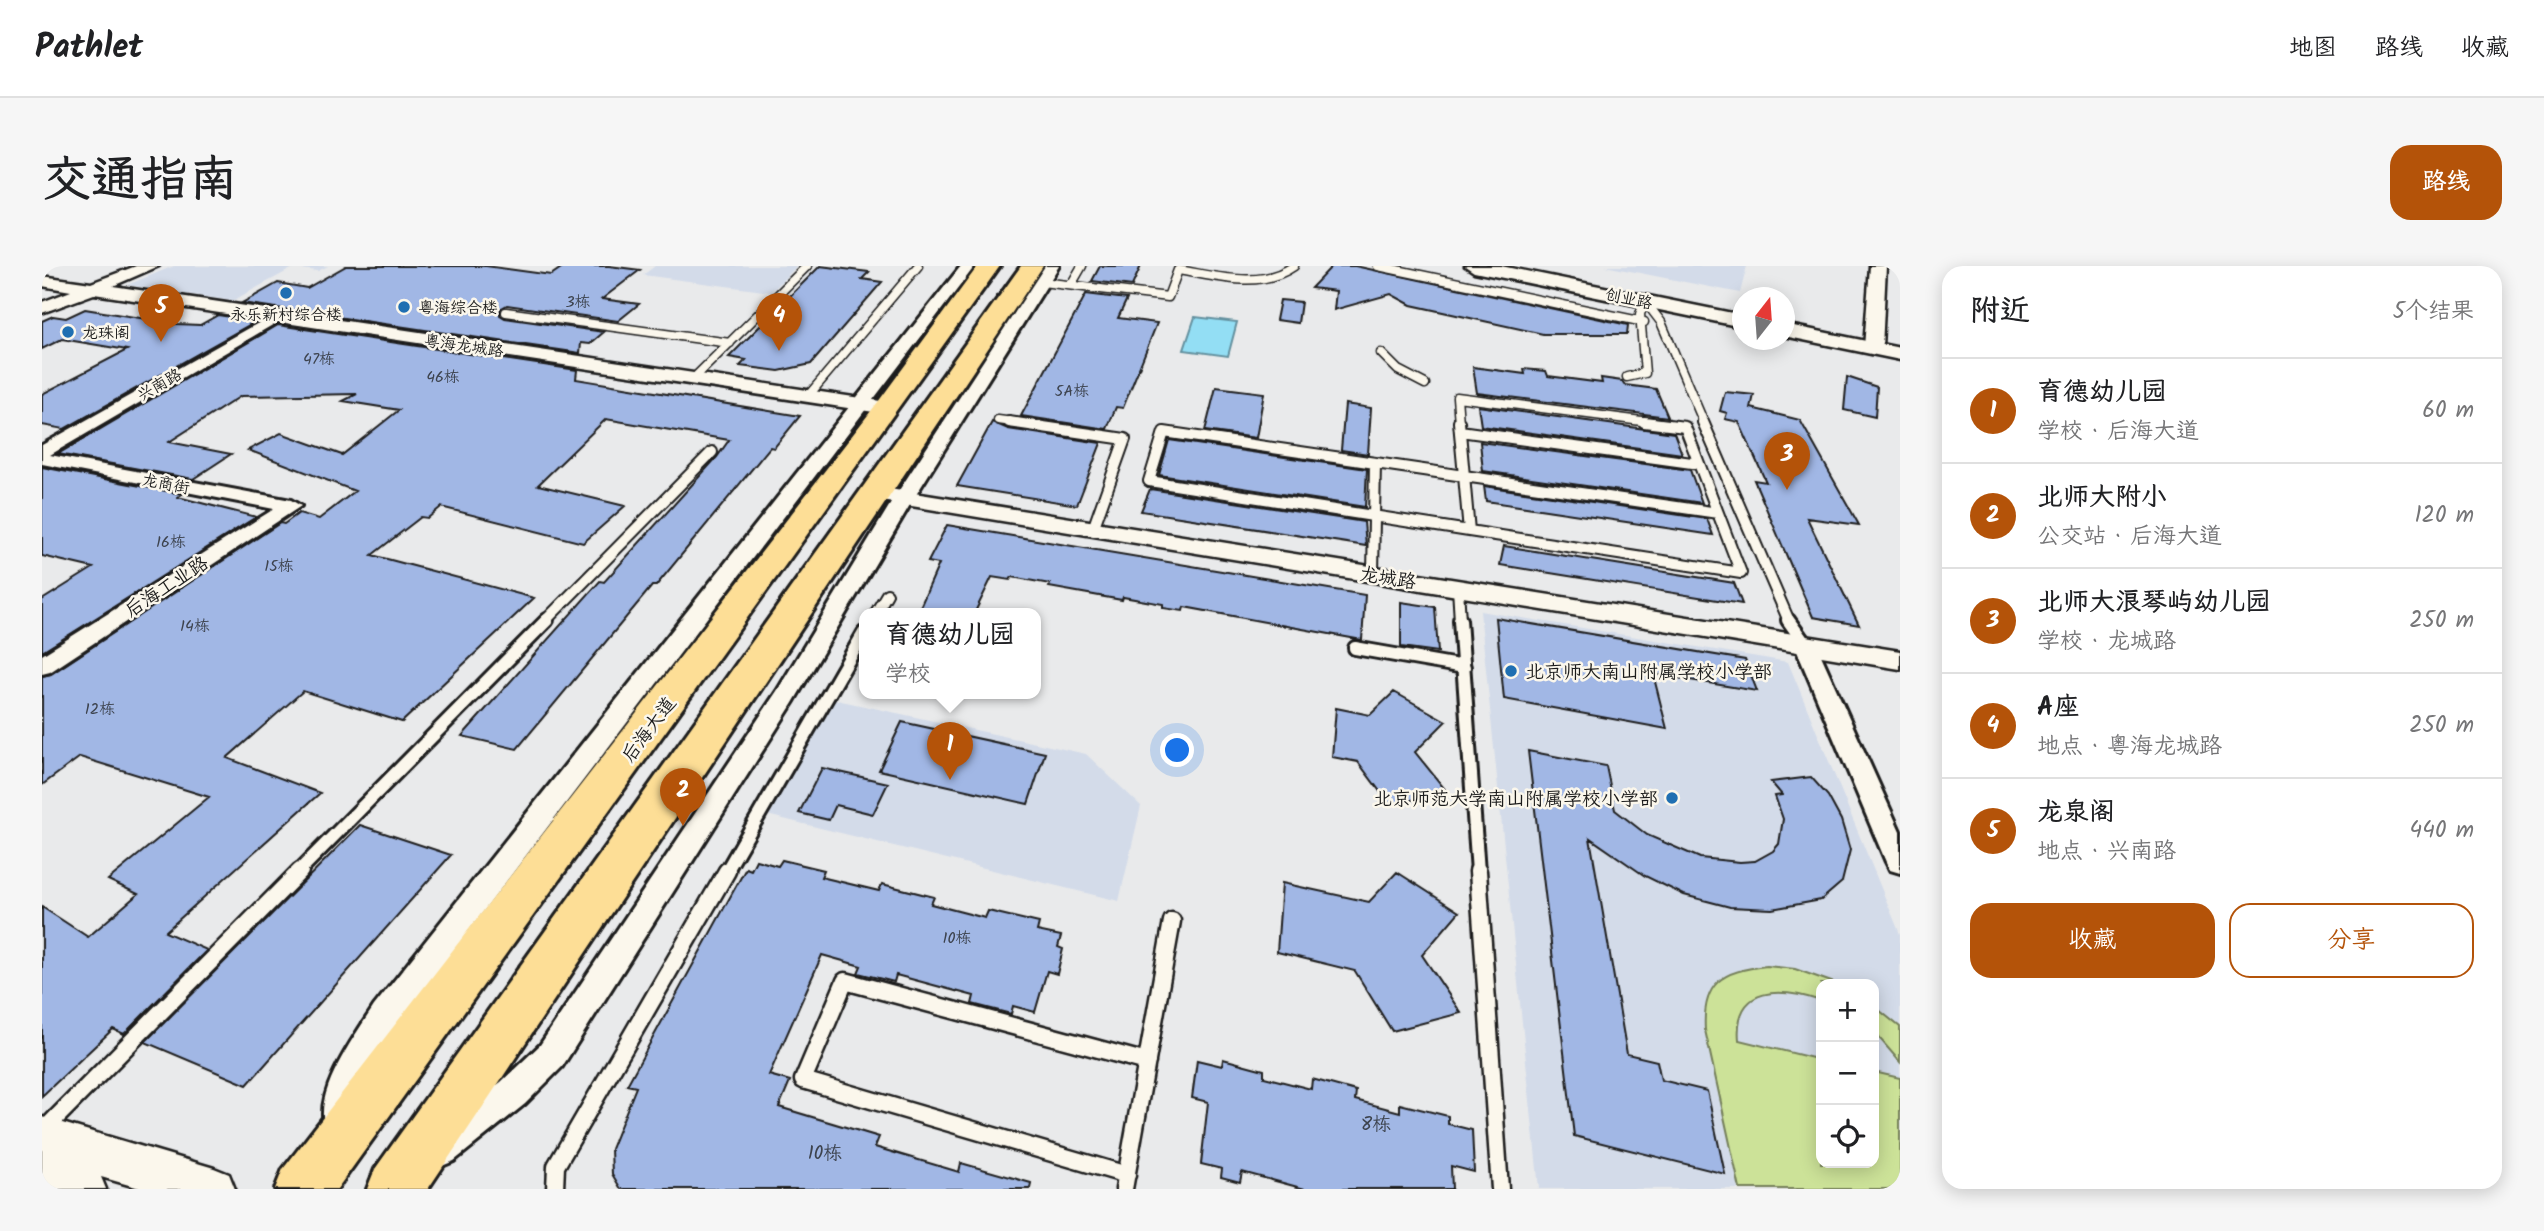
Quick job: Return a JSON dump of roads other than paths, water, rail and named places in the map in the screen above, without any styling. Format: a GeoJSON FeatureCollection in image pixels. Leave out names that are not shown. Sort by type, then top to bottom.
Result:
{"type":"FeatureCollection","features":[{"type":"Feature","properties":{"kind":"main road","name":"后海大道"},"geometry":{"type":"LineString","coordinates":[[303,1189],[874,406],[989,266]]}},
{"type":"Feature","properties":{"kind":"main road","name":"创业路"},"geometry":{"type":"LineString","coordinates":[[1474,266],[1732,319]]}},
{"type":"Feature","properties":{"kind":"main road","name":"创业路"},"geometry":{"type":"LineString","coordinates":[[1516,266],[1732,310]]}},
{"type":"Feature","properties":{"kind":"main road"},"geometry":{"type":"LineString","coordinates":[[398,1185],[891,496],[1042,271]]}},
{"type":"Feature","properties":{"kind":"main road"},"geometry":{"type":"LineString","coordinates":[[1795,324],[1873,344],[1900,354]]}},
{"type":"Feature","properties":{"kind":"main road"},"geometry":{"type":"LineString","coordinates":[[1795,332],[1873,344],[1900,345]]}},
{"type":"Feature","properties":{"kind":"street"},"geometry":{"type":"LineString","coordinates":[[42,309],[151,266]]}},
{"type":"Feature","properties":{"kind":"street"},"geometry":{"type":"LineString","coordinates":[[874,406],[968,266]]}},
{"type":"Feature","properties":{"kind":"street"},"geometry":{"type":"LineString","coordinates":[[1873,344],[1878,266]]}},
{"type":"Feature","properties":{"kind":"street","name":"粤海龙城路"},"geometry":{"type":"LineString","coordinates":[[42,281],[874,406]]}},
{"type":"Feature","properties":{"kind":"street","name":"兴南路"},"geometry":{"type":"LineString","coordinates":[[42,452],[276,317]]}},
{"type":"Feature","properties":{"kind":"street","name":"龙商街"},"geometry":{"type":"LineString","coordinates":[[42,459],[291,506]]}},
{"type":"Feature","properties":{"kind":"street"},"geometry":{"type":"LineString","coordinates":[[398,1185],[513,1093],[551,1056],[785,697],[891,496]]}},
{"type":"Feature","properties":{"kind":"street","name":"龙城路"},"geometry":{"type":"LineString","coordinates":[[891,496],[1900,660]]}},
{"type":"Feature","properties":{"kind":"street","name":"后海工业路"},"geometry":{"type":"LineString","coordinates":[[42,666],[291,506]]}},
{"type":"Feature","properties":{"kind":"street"},"geometry":{"type":"LineString","coordinates":[[1805,644],[1900,862]]}},
{"type":"Feature","properties":{"kind":"street"},"geometry":{"type":"LineString","coordinates":[[42,1138],[214,1189]]}},
{"type":"Feature","properties":{"kind":"street"},"geometry":{"type":"LineString","coordinates":[[42,1173],[85,1189]]}},
{"type":"Feature","properties":{"kind":"lane"},"geometry":{"type":"LineString","coordinates":[[693,379],[807,266]]}},
{"type":"Feature","properties":{"kind":"lane"},"geometry":{"type":"LineString","coordinates":[[808,396],[918,266]]}},
{"type":"Feature","properties":{"kind":"lane"},"geometry":{"type":"LineString","coordinates":[[1071,285],[1082,266]]}},
{"type":"Feature","properties":{"kind":"lane"},"geometry":{"type":"LineString","coordinates":[[1042,271],[1071,285],[1168,297],[1178,270],[1268,280],[1285,275],[1294,266]]}},
{"type":"Feature","properties":{"kind":"lane"},"geometry":{"type":"LineString","coordinates":[[1378,266],[1644,322]]}},
{"type":"Feature","properties":{"kind":"lane"},"geometry":{"type":"LineString","coordinates":[[1628,377],[1645,373],[1642,351],[1644,322],[1640,314],[1645,301]]}},
{"type":"Feature","properties":{"kind":"lane"},"geometry":{"type":"LineString","coordinates":[[1645,301],[1661,322],[1788,620],[1805,644]]}},
{"type":"Feature","properties":{"kind":"lane"},"geometry":{"type":"LineString","coordinates":[[506,312],[730,343]]}},
{"type":"Feature","properties":{"kind":"lane"},"geometry":{"type":"LineString","coordinates":[[1381,353],[1398,370],[1425,384]]}},
{"type":"Feature","properties":{"kind":"lane"},"geometry":{"type":"LineString","coordinates":[[1469,531],[1464,476],[1457,397],[1685,427],[1699,464],[1718,513],[1741,573],[1469,531],[1149,481],[1164,432],[1375,463],[1464,476],[1718,513]]}},
{"type":"Feature","properties":{"kind":"lane"},"geometry":{"type":"LineString","coordinates":[[998,420],[1125,439],[1093,529]]}},
{"type":"Feature","properties":{"kind":"lane"},"geometry":{"type":"LineString","coordinates":[[1460,431],[1699,464]]}},
{"type":"Feature","properties":{"kind":"lane"},"geometry":{"type":"LineString","coordinates":[[42,1132],[712,452]]}},
{"type":"Feature","properties":{"kind":"lane"},"geometry":{"type":"LineString","coordinates":[[1373,574],[1375,463]]}},
{"type":"Feature","properties":{"kind":"lane"},"geometry":{"type":"LineString","coordinates":[[1458,588],[1500,1189]]}},
{"type":"Feature","properties":{"kind":"lane"},"geometry":{"type":"LineString","coordinates":[[879,608],[887,594]]}},
{"type":"Feature","properties":{"kind":"lane"},"geometry":{"type":"LineString","coordinates":[[555,1189],[556,1166],[859,642]]}},
{"type":"Feature","properties":{"kind":"lane"},"geometry":{"type":"LineString","coordinates":[[1355,648],[1464,667]]}},
{"type":"Feature","properties":{"kind":"lane"},"geometry":{"type":"LineString","coordinates":[[1147,1062],[845,981],[803,1080],[1125,1182],[1147,1062],[1172,921]]}},
{"type":"Feature","properties":{"kind":"water"},"geometry":{"type":"Polygon","coordinates":[[[1195,317],[1237,322],[1228,356],[1184,350],[1195,317]]]}},
{"type":"Feature","properties":{"kind":"place","name":"永乐新村综合楼"},"geometry":{"type":"Point","coordinates":[286,293]}},
{"type":"Feature","properties":{"kind":"place","name":"粤海综合楼"},"geometry":{"type":"Point","coordinates":[404,307]}},
{"type":"Feature","properties":{"kind":"place","name":"龙珠阁"},"geometry":{"type":"Point","coordinates":[68,332]}},
{"type":"Feature","properties":{"kind":"place","name":"龙泉阁"},"geometry":{"type":"Point","coordinates":[161,342]}},
{"type":"Feature","properties":{"kind":"place","name":"A座"},"geometry":{"type":"Point","coordinates":[779,351]}},
{"type":"Feature","properties":{"kind":"place","name":"北师大浪琴屿幼儿园"},"geometry":{"type":"Point","coordinates":[1787,490]}},
{"type":"Feature","properties":{"kind":"place","name":"北京师大南山附属学校小学部"},"geometry":{"type":"Point","coordinates":[1511,671]}},
{"type":"Feature","properties":{"kind":"place","name":"育德幼儿园"},"geometry":{"type":"Point","coordinates":[950,780]}},
{"type":"Feature","properties":{"kind":"place","name":"北京师范大学南山附属学校小学部"},"geometry":{"type":"Point","coordinates":[1672,798]}},
{"type":"Feature","properties":{"kind":"place","name":"北师大附小"},"geometry":{"type":"Point","coordinates":[683,826]}}]}
